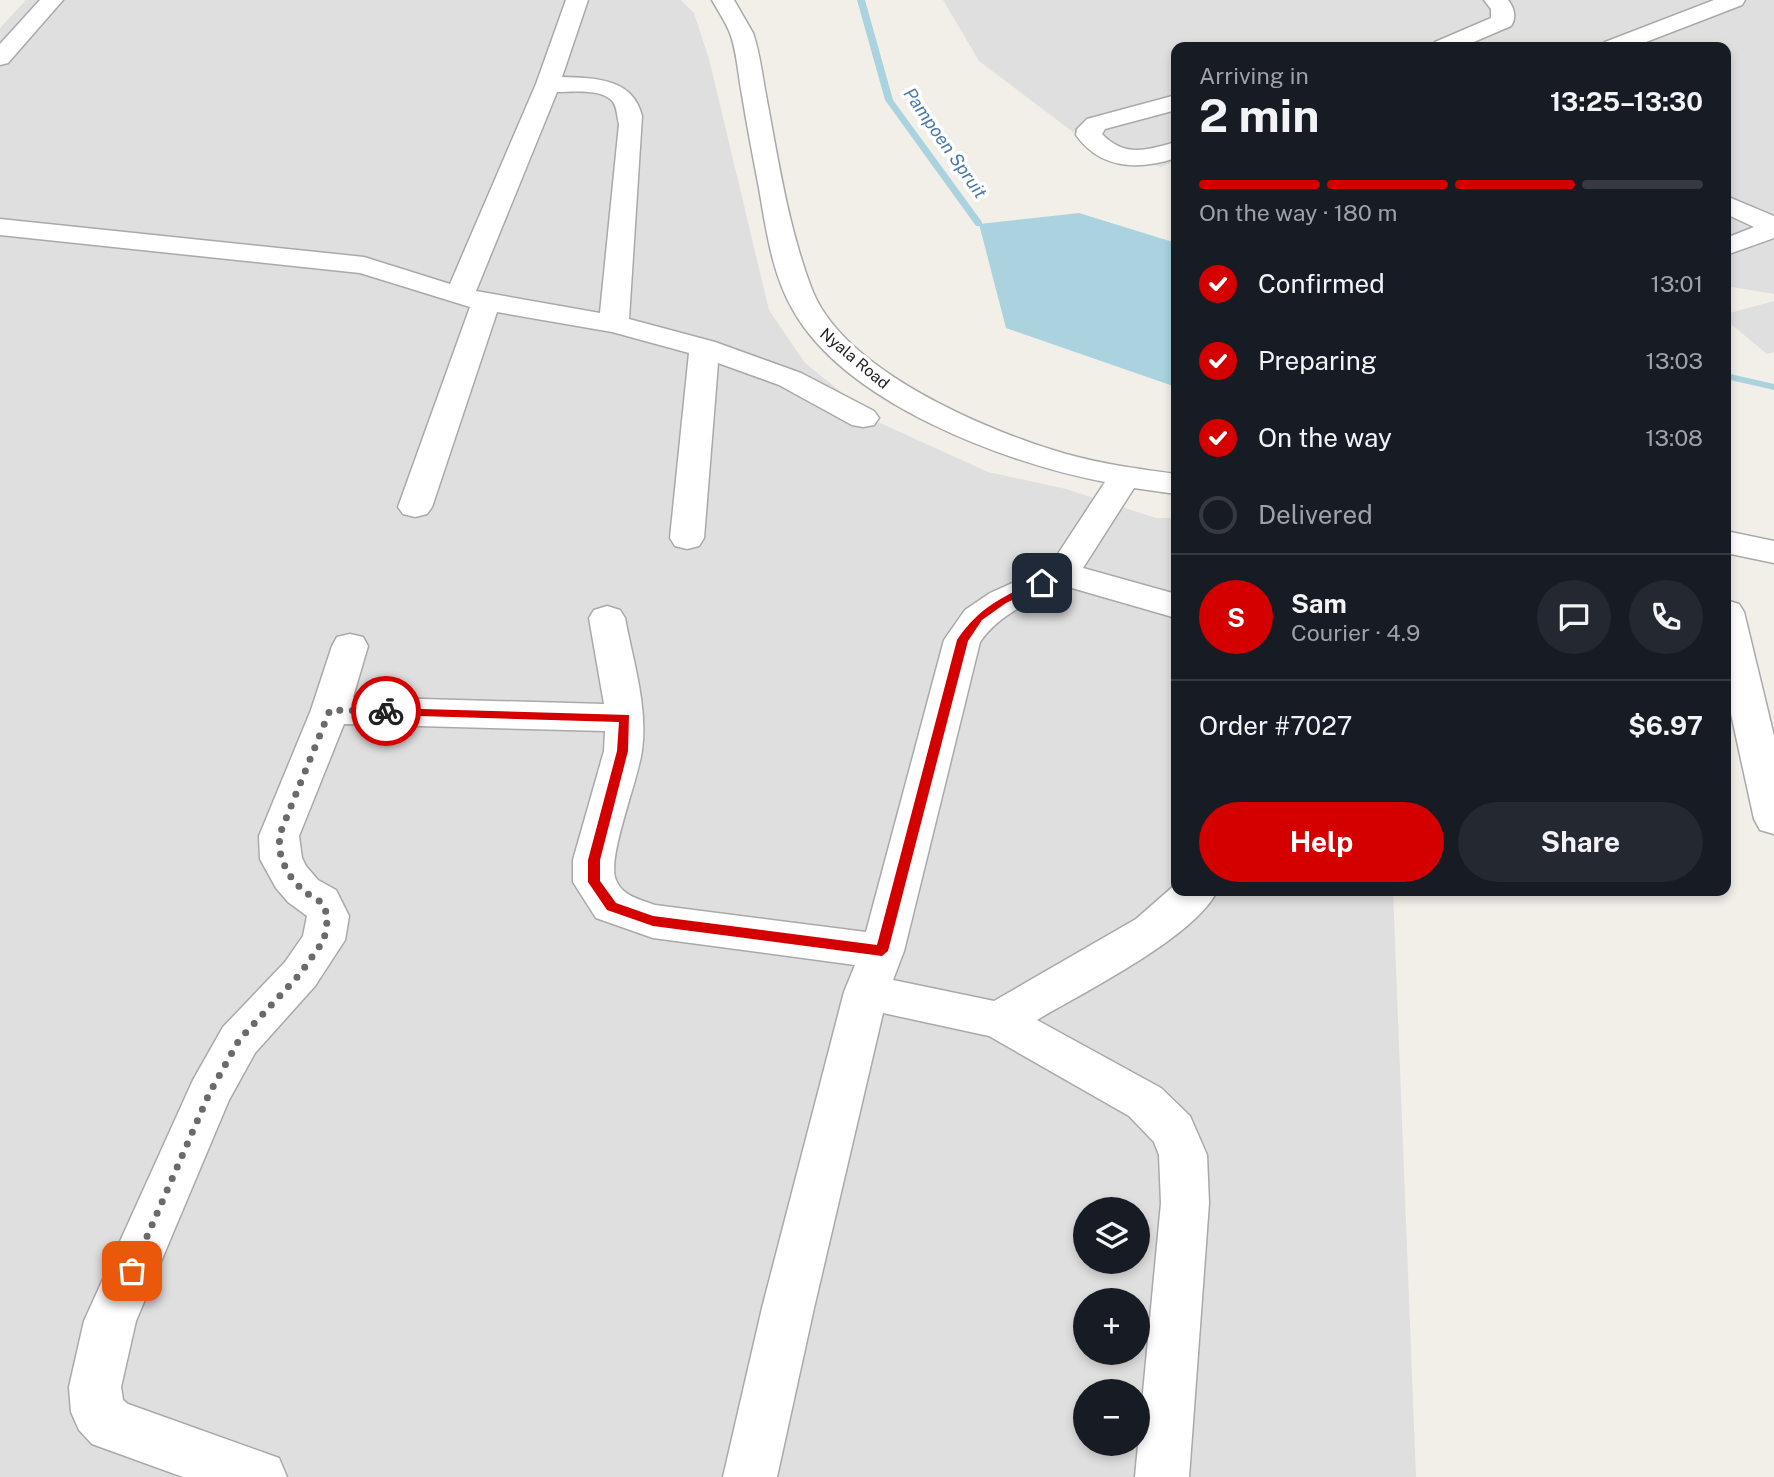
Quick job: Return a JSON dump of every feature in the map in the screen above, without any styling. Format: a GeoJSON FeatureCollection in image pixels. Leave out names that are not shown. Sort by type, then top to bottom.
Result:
{"type":"FeatureCollection","features":[{"type":"Feature","properties":{"kind":"street"},"geometry":{"type":"LineString","coordinates":[[0,58],[52,0]]}},
{"type":"Feature","properties":{"kind":"street"},"geometry":{"type":"LineString","coordinates":[[415,507],[473,300],[577,0]]}},
{"type":"Feature","properties":{"kind":"street","name":"Nyala Road"},"geometry":{"type":"LineString","coordinates":[[723,0],[743,36],[796,287],[805,308],[821,332],[857,364],[902,396],[951,423],[993,441],[1125,477],[1171,483]]}},
{"type":"Feature","properties":{"kind":"street"},"geometry":{"type":"LineString","coordinates":[[1455,42],[1503,21],[1502,7],[1495,0]]}},
{"type":"Feature","properties":{"kind":"street"},"geometry":{"type":"LineString","coordinates":[[1626,42],[1734,0]]}},
{"type":"Feature","properties":{"kind":"street"},"geometry":{"type":"LineString","coordinates":[[548,84],[604,88],[620,94],[627,105],[631,124],[614,324]]}},
{"type":"Feature","properties":{"kind":"street"},"geometry":{"type":"LineString","coordinates":[[1171,103],[1096,124],[1090,129],[1089,135],[1108,152],[1133,159],[1145,160],[1171,152]]}},
{"type":"Feature","properties":{"kind":"street"},"geometry":{"type":"LineString","coordinates":[[1731,206],[1774,227]]}},
{"type":"Feature","properties":{"kind":"street"},"geometry":{"type":"LineString","coordinates":[[1731,245],[1774,227]]}},
{"type":"Feature","properties":{"kind":"street"},"geometry":{"type":"LineString","coordinates":[[0,228],[364,265],[473,300],[614,324],[705,348],[790,379],[863,418]]}},
{"type":"Feature","properties":{"kind":"street"},"geometry":{"type":"LineString","coordinates":[[687,538],[705,348]]}},
{"type":"Feature","properties":{"kind":"street"},"geometry":{"type":"LineString","coordinates":[[750,1477],[788,1308],[962,640],[978,618],[1003,601],[1062,573],[1125,477]]}},
{"type":"Feature","properties":{"kind":"street"},"geometry":{"type":"LineString","coordinates":[[1731,543],[1774,552]]}},
{"type":"Feature","properties":{"kind":"street"},"geometry":{"type":"LineString","coordinates":[[1062,573],[1171,605]]}},
{"type":"Feature","properties":{"kind":"street"},"geometry":{"type":"LineString","coordinates":[[607,618],[625,718],[622,751],[594,860],[594,882],[611,906],[653,921],[874,971],[999,1020],[1145,1102],[1173,1130],[1183,1155],[1185,1203],[1162,1477]]}},
{"type":"Feature","properties":{"kind":"street"},"geometry":{"type":"LineString","coordinates":[[1731,634],[1774,819]]}},
{"type":"Feature","properties":{"kind":"street"},"geometry":{"type":"LineString","coordinates":[[260,1477],[111,1425],[98,1412],[95,1387],[110,1321],[209,1094],[239,1040],[300,974],[324,940],[328,916],[321,902],[303,891],[291,877],[281,859],[279,836],[330,710],[350,646]]}},
{"type":"Feature","properties":{"kind":"street"},"geometry":{"type":"LineString","coordinates":[[330,710],[625,718]]}},
{"type":"Feature","properties":{"kind":"street"},"geometry":{"type":"LineString","coordinates":[[999,1020],[1151,931],[1190,896]]}},
{"type":"Feature","properties":{"kind":"shaded area"},"geometry":{"type":"Polygon","coordinates":[[[26,0],[681,0],[694,13],[709,59],[769,310],[805,363],[878,422],[988,472],[1066,489],[1156,518],[1171,518],[1171,896],[1393,896],[1416,1477],[0,1477],[0,28],[26,0]]]}},
{"type":"Feature","properties":{"kind":"shaded area"},"geometry":{"type":"Polygon","coordinates":[[[943,0],[1774,0],[1774,294],[1731,287],[1731,42],[1171,42],[1171,163],[1161,167],[1089,144],[979,61],[943,0]]]}},
{"type":"Feature","properties":{"kind":"shaded area"},"geometry":{"type":"Polygon","coordinates":[[[1774,301],[1774,352],[1767,354],[1731,324],[1731,313],[1774,301]]]}},
{"type":"Feature","properties":{"kind":"water"},"geometry":{"type":"Polygon","coordinates":[[[1079,213],[1171,241],[1171,385],[1006,328],[979,224],[1079,213]]]}},
{"type":"Feature","properties":{"kind":"waterway","name":"Pampoen Spruit"},"geometry":{"type":"LineString","coordinates":[[861,0],[889,100],[979,224]]}},
{"type":"Feature","properties":{"kind":"waterway","name":"Pampoen Spruit"},"geometry":{"type":"LineString","coordinates":[[1731,377],[1774,387]]}},
{"type":"Feature","properties":{"kind":"way so far"},"geometry":{"type":"LineString","coordinates":[[132,1271],[209,1094],[239,1040],[300,974],[324,940],[328,916],[321,902],[303,891],[291,877],[281,859],[279,836],[330,710],[386,711]]}},
{"type":"Feature","properties":{"kind":"route"},"geometry":{"type":"LineString","coordinates":[[386,711],[625,718],[622,751],[594,860],[594,882],[611,906],[653,921],[882,951],[962,640],[978,618],[1003,601],[1042,583]]}}]}
